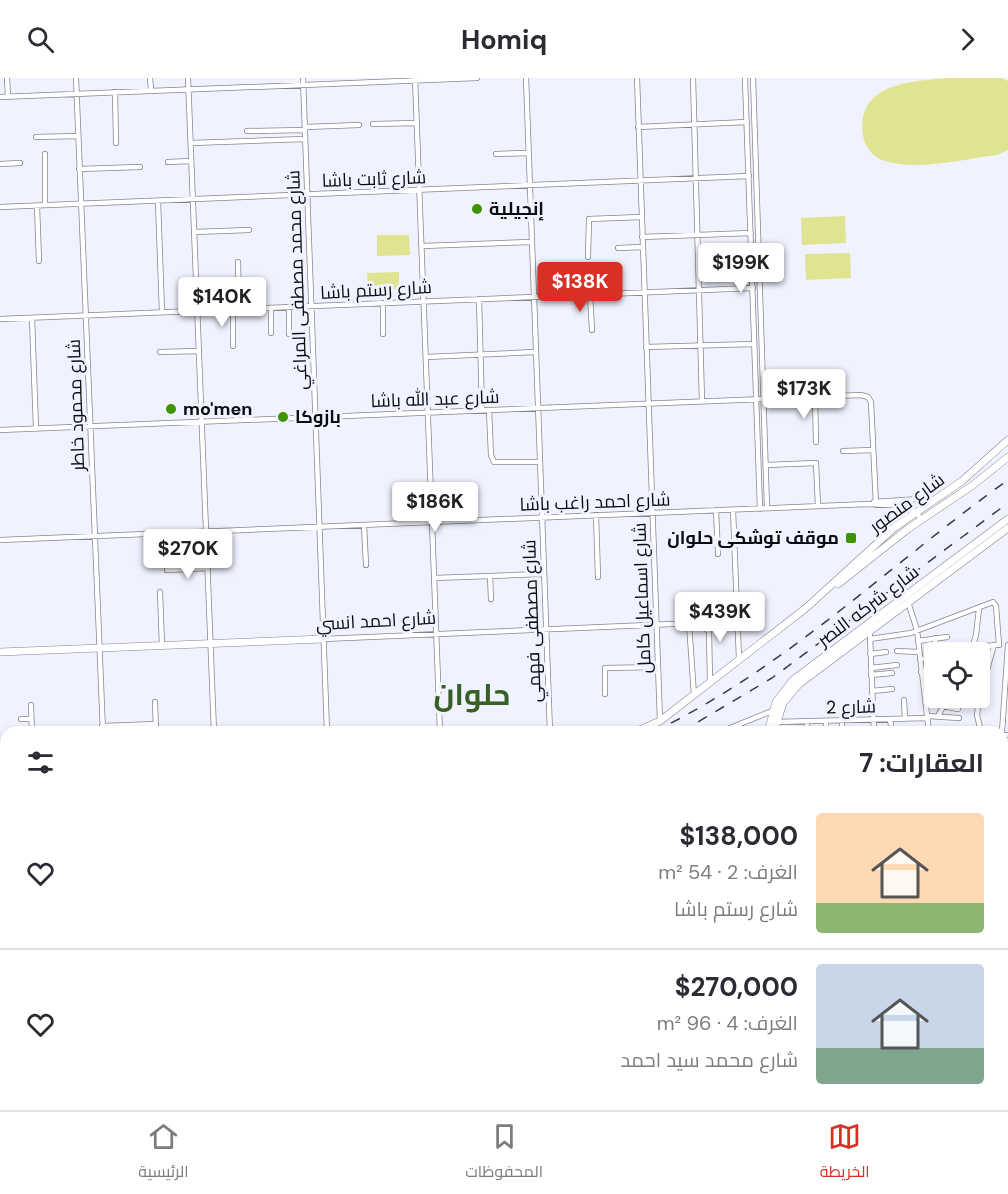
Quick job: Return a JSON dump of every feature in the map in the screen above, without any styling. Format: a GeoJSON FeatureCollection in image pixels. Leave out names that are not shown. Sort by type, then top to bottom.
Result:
{"type":"FeatureCollection","features":[{"type":"Feature","properties":{"kind":"street"},"geometry":{"type":"LineString","coordinates":[[7,78],[8,96]]}},
{"type":"Feature","properties":{"kind":"street","name":"شارع محمود خاطر"},"geometry":{"type":"LineString","coordinates":[[76,78],[102,726]]}},
{"type":"Feature","properties":{"kind":"street"},"geometry":{"type":"LineString","coordinates":[[150,78],[151,90]]}},
{"type":"Feature","properties":{"kind":"street"},"geometry":{"type":"LineString","coordinates":[[188,78],[214,726]]}},
{"type":"Feature","properties":{"kind":"street","name":"شارع محمد مصطفى المراغي"},"geometry":{"type":"LineString","coordinates":[[303,78],[327,726]]}},
{"type":"Feature","properties":{"kind":"street"},"geometry":{"type":"LineString","coordinates":[[0,97],[477,78]]}},
{"type":"Feature","properties":{"kind":"street","name":"شارع مصطفى فهمي"},"geometry":{"type":"LineString","coordinates":[[526,78],[550,726]]}},
{"type":"Feature","properties":{"kind":"street","name":"شارع اسماعيل كامل"},"geometry":{"type":"LineString","coordinates":[[636,78],[660,721]]}},
{"type":"Feature","properties":{"kind":"street"},"geometry":{"type":"LineString","coordinates":[[693,78],[702,401]]}},
{"type":"Feature","properties":{"kind":"street"},"geometry":{"type":"LineString","coordinates":[[745,78],[760,509]]}},
{"type":"Feature","properties":{"kind":"street"},"geometry":{"type":"LineString","coordinates":[[753,78],[767,508]]}},
{"type":"Feature","properties":{"kind":"street"},"geometry":{"type":"LineString","coordinates":[[415,80],[440,726]]}},
{"type":"Feature","properties":{"kind":"street"},"geometry":{"type":"LineString","coordinates":[[115,92],[116,143]]}},
{"type":"Feature","properties":{"kind":"street"},"geometry":{"type":"LineString","coordinates":[[638,127],[747,122]]}},
{"type":"Feature","properties":{"kind":"street"},"geometry":{"type":"LineString","coordinates":[[373,124],[417,123]]}},
{"type":"Feature","properties":{"kind":"street"},"geometry":{"type":"LineString","coordinates":[[247,131],[359,125]]}},
{"type":"Feature","properties":{"kind":"street"},"geometry":{"type":"LineString","coordinates":[[36,137],[78,136]]}},
{"type":"Feature","properties":{"kind":"street"},"geometry":{"type":"LineString","coordinates":[[191,142],[305,139]]}},
{"type":"Feature","properties":{"kind":"street"},"geometry":{"type":"LineString","coordinates":[[496,154],[528,153]]}},
{"type":"Feature","properties":{"kind":"street"},"geometry":{"type":"LineString","coordinates":[[45,154],[45,205]]}},
{"type":"Feature","properties":{"kind":"street"},"geometry":{"type":"LineString","coordinates":[[168,162],[191,161]]}},
{"type":"Feature","properties":{"kind":"street"},"geometry":{"type":"LineString","coordinates":[[0,164],[20,163]]}},
{"type":"Feature","properties":{"kind":"street"},"geometry":{"type":"LineString","coordinates":[[80,169],[140,167]]}},
{"type":"Feature","properties":{"kind":"street","name":"شارع ثابت باشا"},"geometry":{"type":"LineString","coordinates":[[0,207],[749,176]]}},
{"type":"Feature","properties":{"kind":"street"},"geometry":{"type":"LineString","coordinates":[[158,201],[162,312]]}},
{"type":"Feature","properties":{"kind":"street"},"geometry":{"type":"LineString","coordinates":[[37,206],[39,261]]}},
{"type":"Feature","properties":{"kind":"street"},"geometry":{"type":"LineString","coordinates":[[588,257],[588,219],[642,217]]}},
{"type":"Feature","properties":{"kind":"street"},"geometry":{"type":"LineString","coordinates":[[194,232],[249,230]]}},
{"type":"Feature","properties":{"kind":"street"},"geometry":{"type":"LineString","coordinates":[[642,237],[751,233]]}},
{"type":"Feature","properties":{"kind":"street"},"geometry":{"type":"LineString","coordinates":[[422,246],[531,242]]}},
{"type":"Feature","properties":{"kind":"street"},"geometry":{"type":"LineString","coordinates":[[618,248],[643,247]]}},
{"type":"Feature","properties":{"kind":"street"},"geometry":{"type":"LineString","coordinates":[[233,346],[238,262]]}},
{"type":"Feature","properties":{"kind":"street","name":"شارع رستم باشا"},"geometry":{"type":"LineString","coordinates":[[0,319],[753,288]]}},
{"type":"Feature","properties":{"kind":"street"},"geometry":{"type":"LineString","coordinates":[[590,295],[592,330]]}},
{"type":"Feature","properties":{"kind":"street"},"geometry":{"type":"LineString","coordinates":[[479,299],[482,410]]}},
{"type":"Feature","properties":{"kind":"street"},"geometry":{"type":"LineString","coordinates":[[383,303],[383,334]]}},
{"type":"Feature","properties":{"kind":"street"},"geometry":{"type":"LineString","coordinates":[[271,308],[271,333]]}},
{"type":"Feature","properties":{"kind":"street"},"geometry":{"type":"LineString","coordinates":[[289,308],[290,334]]}},
{"type":"Feature","properties":{"kind":"street"},"geometry":{"type":"LineString","coordinates":[[32,318],[36,429]]}},
{"type":"Feature","properties":{"kind":"street"},"geometry":{"type":"LineString","coordinates":[[646,347],[754,344]]}},
{"type":"Feature","properties":{"kind":"street"},"geometry":{"type":"LineString","coordinates":[[160,352],[199,351]]}},
{"type":"Feature","properties":{"kind":"street"},"geometry":{"type":"LineString","coordinates":[[426,357],[535,352]]}},
{"type":"Feature","properties":{"kind":"street","name":"شارع عبد الله باشا"},"geometry":{"type":"LineString","coordinates":[[0,430],[861,395],[869,398],[873,450]]}},
{"type":"Feature","properties":{"kind":"street"},"geometry":{"type":"LineString","coordinates":[[814,397],[816,442]]}},
{"type":"Feature","properties":{"kind":"street"},"geometry":{"type":"LineString","coordinates":[[489,410],[491,455],[494,462],[501,464],[539,462]]}},
{"type":"Feature","properties":{"kind":"street","name":"شارع منصور"},"geometry":{"type":"LineString","coordinates":[[826,591],[876,544],[916,512],[963,481],[1008,440]]}},
{"type":"Feature","properties":{"kind":"street"},"geometry":{"type":"LineString","coordinates":[[843,451],[873,450],[876,503]]}},
{"type":"Feature","properties":{"kind":"street","name":"شارع منصور"},"geometry":{"type":"LineString","coordinates":[[649,726],[660,721],[826,591],[1008,457]]}},
{"type":"Feature","properties":{"kind":"street"},"geometry":{"type":"LineString","coordinates":[[766,465],[816,463],[818,506]]}},
{"type":"Feature","properties":{"kind":"street","name":"شارع احمد راغب باشا"},"geometry":{"type":"LineString","coordinates":[[0,540],[760,509],[919,499],[930,503]]}},
{"type":"Feature","properties":{"kind":"street","name":"شارع احمد راغب باشا"},"geometry":{"type":"LineString","coordinates":[[876,503],[908,506],[916,512]]}},
{"type":"Feature","properties":{"kind":"street"},"geometry":{"type":"LineString","coordinates":[[930,503],[936,511]]}},
{"type":"Feature","properties":{"kind":"street"},"geometry":{"type":"LineString","coordinates":[[716,510],[718,554]]}},
{"type":"Feature","properties":{"kind":"street"},"geometry":{"type":"LineString","coordinates":[[733,510],[739,659]]}},
{"type":"Feature","properties":{"kind":"street"},"geometry":{"type":"LineString","coordinates":[[916,512],[922,519]]}},
{"type":"Feature","properties":{"kind":"street"},"geometry":{"type":"LineString","coordinates":[[596,515],[598,577]]}},
{"type":"Feature","properties":{"kind":"street","name":"شارع شركه النصر"},"geometry":{"type":"LineString","coordinates":[[769,726],[772,711],[780,694],[793,680],[1008,519]]}},
{"type":"Feature","properties":{"kind":"street"},"geometry":{"type":"LineString","coordinates":[[364,525],[366,565]]}},
{"type":"Feature","properties":{"kind":"street","name":"شارع شركه النصر"},"geometry":{"type":"LineString","coordinates":[[775,726],[783,703],[793,689],[1008,528]]}},
{"type":"Feature","properties":{"kind":"street"},"geometry":{"type":"LineString","coordinates":[[167,570],[208,568]]}},
{"type":"Feature","properties":{"kind":"street"},"geometry":{"type":"LineString","coordinates":[[434,578],[543,574]]}},
{"type":"Feature","properties":{"kind":"street"},"geometry":{"type":"LineString","coordinates":[[490,576],[490,599]]}},
{"type":"Feature","properties":{"kind":"street"},"geometry":{"type":"LineString","coordinates":[[160,592],[162,646]]}},
{"type":"Feature","properties":{"kind":"street"},"geometry":{"type":"LineString","coordinates":[[710,682],[709,632],[696,623],[700,604],[737,602]]}},
{"type":"Feature","properties":{"kind":"street"},"geometry":{"type":"LineString","coordinates":[[908,602],[918,641],[928,726]]}},
{"type":"Feature","properties":{"kind":"street"},"geometry":{"type":"LineString","coordinates":[[870,639],[911,633],[995,603],[997,645],[990,665]]}},
{"type":"Feature","properties":{"kind":"street"},"geometry":{"type":"LineString","coordinates":[[973,642],[979,609]]}},
{"type":"Feature","properties":{"kind":"street"},"geometry":{"type":"LineString","coordinates":[[689,623],[694,695]]}},
{"type":"Feature","properties":{"kind":"street","name":"شارع احمد انسي"},"geometry":{"type":"LineString","coordinates":[[0,652],[696,623]]}},
{"type":"Feature","properties":{"kind":"street"},"geometry":{"type":"LineString","coordinates":[[869,630],[874,726]]}},
{"type":"Feature","properties":{"kind":"street"},"geometry":{"type":"LineString","coordinates":[[918,641],[947,637]]}},
{"type":"Feature","properties":{"kind":"street"},"geometry":{"type":"LineString","coordinates":[[935,638],[935,642]]}},
{"type":"Feature","properties":{"kind":"street"},"geometry":{"type":"LineString","coordinates":[[990,646],[1008,644],[1003,726]]}},
{"type":"Feature","properties":{"kind":"street"},"geometry":{"type":"LineString","coordinates":[[897,651],[919,652]]}},
{"type":"Feature","properties":{"kind":"street"},"geometry":{"type":"LineString","coordinates":[[870,654],[886,652]]}},
{"type":"Feature","properties":{"kind":"street"},"geometry":{"type":"LineString","coordinates":[[920,659],[924,659]]}},
{"type":"Feature","properties":{"kind":"street"},"geometry":{"type":"LineString","coordinates":[[871,668],[897,665]]}},
{"type":"Feature","properties":{"kind":"street"},"geometry":{"type":"LineString","coordinates":[[605,694],[606,668],[658,667]]}},
{"type":"Feature","properties":{"kind":"street"},"geometry":{"type":"LineString","coordinates":[[871,675],[892,673]]}},
{"type":"Feature","properties":{"kind":"street"},"geometry":{"type":"LineString","coordinates":[[872,691],[892,689]]}},
{"type":"Feature","properties":{"kind":"street"},"geometry":{"type":"LineString","coordinates":[[904,700],[905,719]]}},
{"type":"Feature","properties":{"kind":"street"},"geometry":{"type":"LineString","coordinates":[[102,726],[156,724],[155,702]]}},
{"type":"Feature","properties":{"kind":"street"},"geometry":{"type":"LineString","coordinates":[[31,705],[32,726]]}},
{"type":"Feature","properties":{"kind":"street"},"geometry":{"type":"LineString","coordinates":[[938,717],[942,708]]}},
{"type":"Feature","properties":{"kind":"street"},"geometry":{"type":"LineString","coordinates":[[953,708],[958,709]]}},
{"type":"Feature","properties":{"kind":"street"},"geometry":{"type":"LineString","coordinates":[[977,708],[980,726]]}},
{"type":"Feature","properties":{"kind":"street"},"geometry":{"type":"LineString","coordinates":[[735,726],[772,711]]}},
{"type":"Feature","properties":{"kind":"street","name":"شارع 2"},"geometry":{"type":"LineString","coordinates":[[776,722],[959,718]]}},
{"type":"Feature","properties":{"kind":"street"},"geometry":{"type":"LineString","coordinates":[[21,719],[31,719]]}},
{"type":"Feature","properties":{"kind":"street"},"geometry":{"type":"LineString","coordinates":[[890,720],[891,726]]}},
{"type":"Feature","properties":{"kind":"street"},"geometry":{"type":"LineString","coordinates":[[826,721],[826,726]]}},
{"type":"Feature","properties":{"kind":"street"},"geometry":{"type":"LineString","coordinates":[[842,721],[842,726]]}},
{"type":"Feature","properties":{"kind":"street"},"geometry":{"type":"LineString","coordinates":[[0,808],[0,823]]}},
{"type":"Feature","properties":{"kind":"street"},"geometry":{"type":"LineString","coordinates":[[0,906],[0,926]]}},
{"type":"Feature","properties":{"kind":"green space"},"geometry":{"type":"Polygon","coordinates":[[[949,78],[1002,78],[1008,81],[1008,150],[997,155],[925,165],[896,163],[882,160],[872,154],[863,136],[863,118],[868,105],[877,95],[903,84],[949,78]]]}},
{"type":"Feature","properties":{"kind":"green space"},"geometry":{"type":"Polygon","coordinates":[[[845,216],[846,243],[802,245],[801,218],[845,216]]]}},
{"type":"Feature","properties":{"kind":"green space"},"geometry":{"type":"Polygon","coordinates":[[[377,235],[409,235],[410,255],[377,256],[377,235]]]}},
{"type":"Feature","properties":{"kind":"green space"},"geometry":{"type":"Polygon","coordinates":[[[850,253],[851,278],[806,280],[805,254],[850,253]]]}},
{"type":"Feature","properties":{"kind":"green space"},"geometry":{"type":"Polygon","coordinates":[[[399,272],[399,290],[368,291],[367,273],[399,272]]]}},
{"type":"Feature","properties":{"kind":"railway"},"geometry":{"type":"LineString","coordinates":[[665,726],[748,678],[792,647],[1008,480]]}},
{"type":"Feature","properties":{"kind":"railway"},"geometry":{"type":"LineString","coordinates":[[691,726],[772,678],[1008,503]]}},
{"type":"Feature","properties":{"kind":"place","name":"إنجيلية"},"geometry":{"type":"Point","coordinates":[477,209]}},
{"type":"Feature","properties":{"kind":"place","name":"mo'men"},"geometry":{"type":"Point","coordinates":[171,409]}},
{"type":"Feature","properties":{"kind":"place","name":"بازوكا"},"geometry":{"type":"Point","coordinates":[283,417]}},
{"type":"Feature","properties":{"kind":"place","name":"موقف توشكى حلوان"},"geometry":{"type":"Point","coordinates":[851,538]}},
{"type":"Feature","properties":{"kind":"district","name":"حلوان"},"geometry":{"type":"Point","coordinates":[472,695]}}]}
